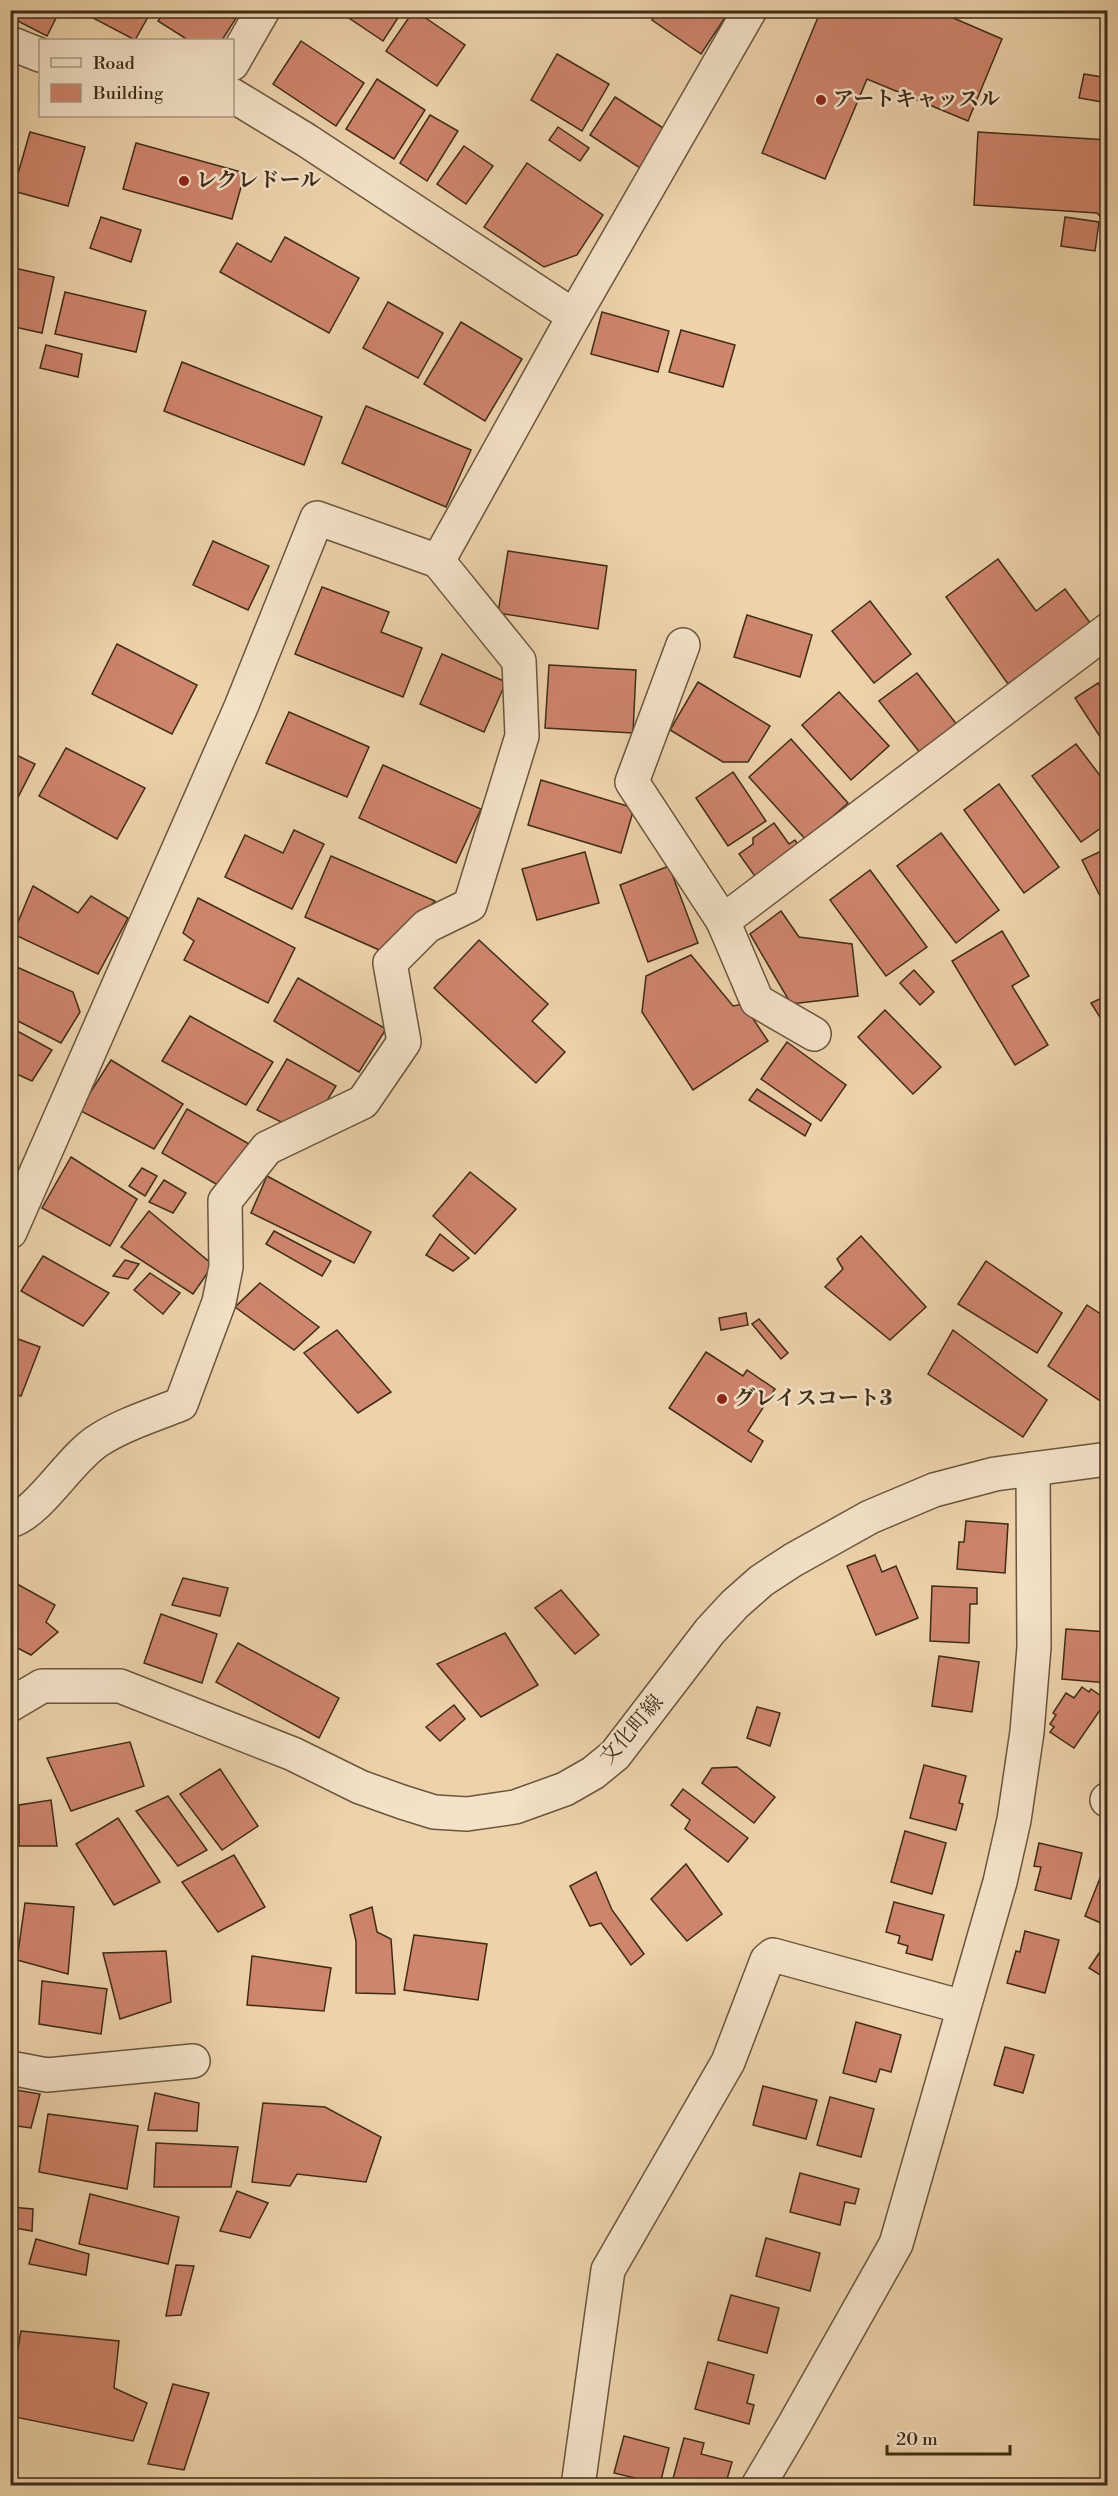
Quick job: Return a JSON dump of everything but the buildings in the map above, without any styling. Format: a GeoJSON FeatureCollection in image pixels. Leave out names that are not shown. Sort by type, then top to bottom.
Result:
{"type":"FeatureCollection","features":[{"type":"Feature","properties":{"kind":"street"},"geometry":{"type":"LineString","coordinates":[[234,61],[263,10]]}},
{"type":"Feature","properties":{"kind":"street"},"geometry":{"type":"LineString","coordinates":[[438,561],[574,316],[750,10]]}},
{"type":"Feature","properties":{"kind":"street"},"geometry":{"type":"LineString","coordinates":[[10,43],[39,55]]}},
{"type":"Feature","properties":{"kind":"street"},"geometry":{"type":"LineString","coordinates":[[234,96],[306,140],[574,316]]}},
{"type":"Feature","properties":{"kind":"street"},"geometry":{"type":"LineString","coordinates":[[10,1232],[241,707],[317,518],[438,561],[519,661],[522,736],[470,905],[427,926],[390,963],[404,1042],[363,1102],[267,1148],[225,1202],[226,1268],[219,1302],[181,1404],[100,1439],[79,1455],[55,1484],[19,1519],[10,1521]]}},
{"type":"Feature","properties":{"kind":"street"},"geometry":{"type":"LineString","coordinates":[[723,921],[1107,630]]}},
{"type":"Feature","properties":{"kind":"street"},"geometry":{"type":"LineString","coordinates":[[683,645],[632,782],[723,921],[757,1001],[814,1034]]}},
{"type":"Feature","properties":{"kind":"street","name":"文化町線"},"geometry":{"type":"LineString","coordinates":[[10,1705],[42,1686],[120,1686],[293,1754],[360,1787],[434,1812],[467,1814],[515,1807],[565,1789],[593,1773],[615,1755],[710,1631],[761,1581],[793,1560],[870,1517],[934,1490],[995,1474],[1107,1459]]}},
{"type":"Feature","properties":{"kind":"street"},"geometry":{"type":"LineString","coordinates":[[758,2486],[896,2244],[1000,1882],[1014,1820],[1027,1732],[1034,1647],[1033,1469]]}},
{"type":"Feature","properties":{"kind":"street"},"geometry":{"type":"LineString","coordinates":[[578,2486],[608,2270],[728,2062],[767,1960],[773,1955],[963,2007]]}},
{"type":"Feature","properties":{"kind":"street"},"geometry":{"type":"LineString","coordinates":[[10,2068],[47,2075],[193,2061]]}},
{"type":"Feature","properties":{"kind":"place","name":"アートキャッスル"},"geometry":{"type":"Point","coordinates":[821,100]}},
{"type":"Feature","properties":{"kind":"place","name":"レクレドール"},"geometry":{"type":"Point","coordinates":[184,181]}},
{"type":"Feature","properties":{"kind":"place","name":"グレイスコート3"},"geometry":{"type":"Point","coordinates":[722,1399]}}]}
